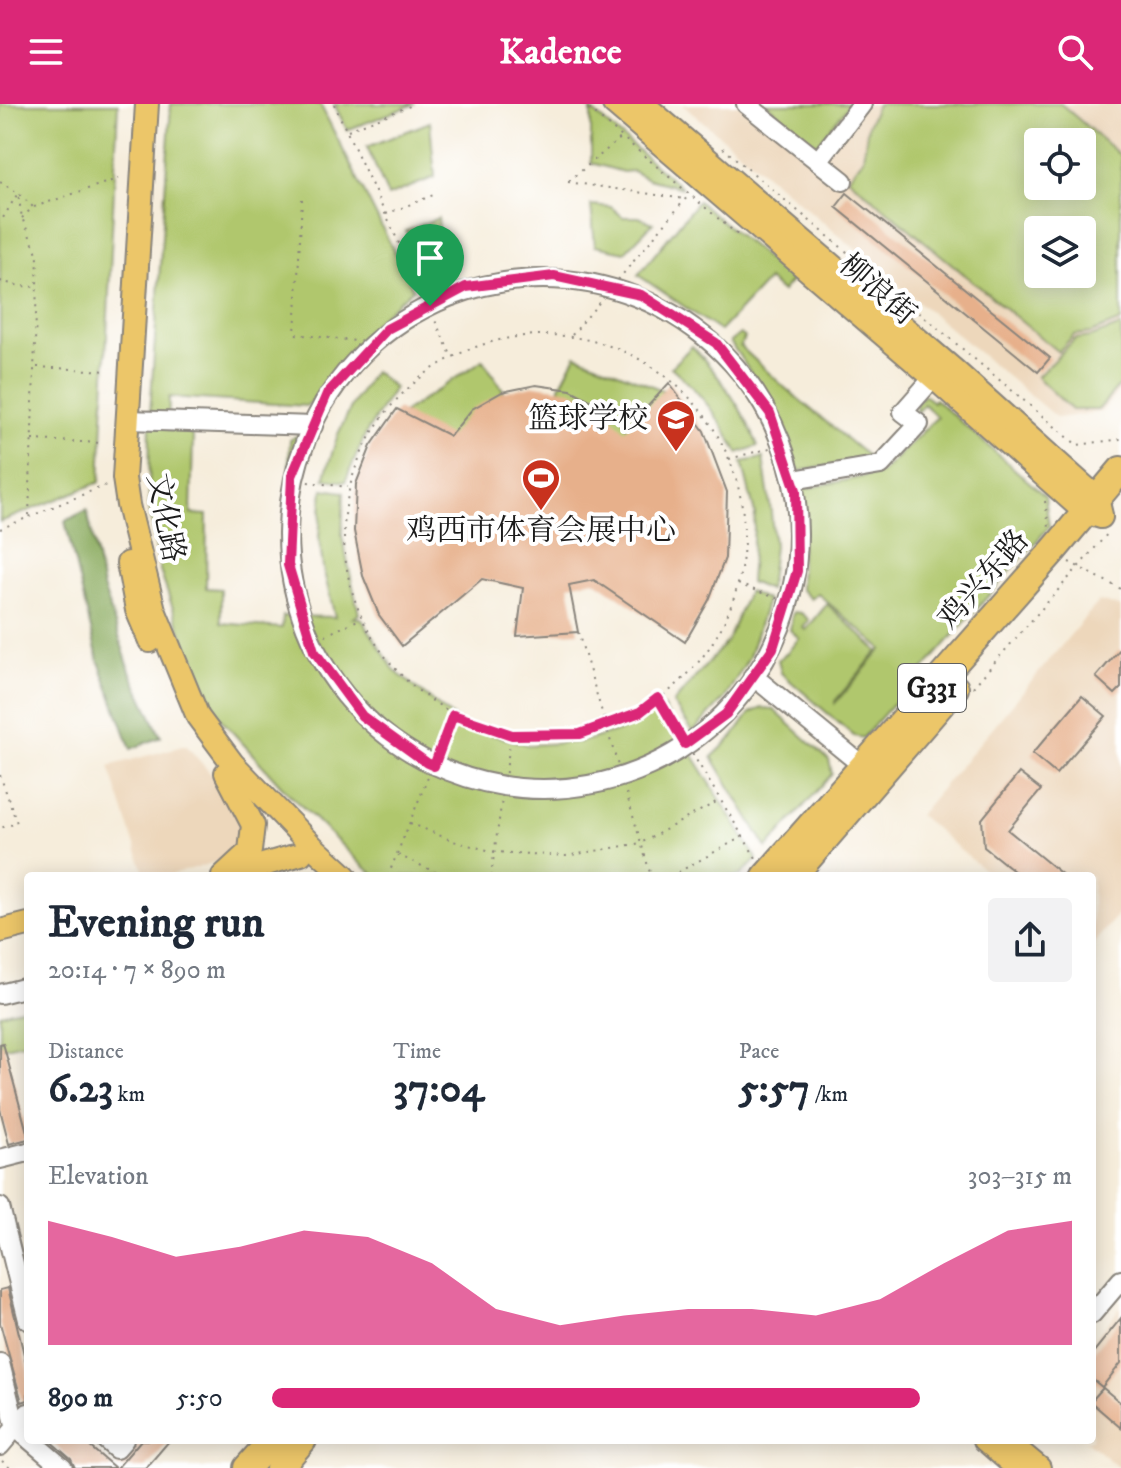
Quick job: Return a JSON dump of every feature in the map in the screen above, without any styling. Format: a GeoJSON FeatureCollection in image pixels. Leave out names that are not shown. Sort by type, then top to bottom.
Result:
{"type":"FeatureCollection","features":[{"type":"Feature","properties":{"kind":"highway","name":"鸡兴东路"},"geometry":{"type":"LineString","coordinates":[[796,872],[1066,560],[1121,470]]}},
{"type":"Feature","properties":{"kind":"highway","name":"鸡兴东路"},"geometry":{"type":"LineString","coordinates":[[761,868],[863,766],[1101,506]]}},
{"type":"Feature","properties":{"kind":"highway"},"geometry":{"type":"LineString","coordinates":[[247,1468],[268,1444]]}},
{"type":"Feature","properties":{"kind":"highway"},"geometry":{"type":"LineString","coordinates":[[279,1468],[300,1444]]}},
{"type":"Feature","properties":{"kind":"main road","name":"文化路"},"geometry":{"type":"LineString","coordinates":[[136,104],[111,483],[137,610],[186,724],[226,773],[306,850],[339,872]]}},
{"type":"Feature","properties":{"kind":"main road","name":"文化路"},"geometry":{"type":"LineString","coordinates":[[147,104],[124,478],[128,505],[154,610],[198,717],[321,872]]}},
{"type":"Feature","properties":{"kind":"main road","name":"柳浪街"},"geometry":{"type":"LineString","coordinates":[[614,104],[933,378],[1101,506]]}},
{"type":"Feature","properties":{"kind":"main road","name":"柳浪街"},"geometry":{"type":"LineString","coordinates":[[643,104],[955,371],[1101,506]]}},
{"type":"Feature","properties":{"kind":"main road"},"geometry":{"type":"LineString","coordinates":[[226,773],[253,825],[250,851],[228,872]]}},
{"type":"Feature","properties":{"kind":"main road"},"geometry":{"type":"LineString","coordinates":[[237,872],[306,850]]}},
{"type":"Feature","properties":{"kind":"main road"},"geometry":{"type":"LineString","coordinates":[[0,931],[24,925]]}},
{"type":"Feature","properties":{"kind":"main road"},"geometry":{"type":"LineString","coordinates":[[990,1444],[1017,1468]]}},
{"type":"Feature","properties":{"kind":"main road"},"geometry":{"type":"LineString","coordinates":[[1011,1444],[1039,1468]]}},
{"type":"Feature","properties":{"kind":"street"},"geometry":{"type":"LineString","coordinates":[[746,104],[843,181]]}},
{"type":"Feature","properties":{"kind":"street"},"geometry":{"type":"LineString","coordinates":[[818,161],[862,104]]}},
{"type":"Feature","properties":{"kind":"street"},"geometry":{"type":"LineString","coordinates":[[554,276],[641,295],[716,343],[770,413],[796,490],[797,571],[773,648],[726,714],[661,762],[585,788],[504,788],[434,766],[362,716],[314,651],[288,565],[292,480],[327,394],[387,329],[430,306],[466,287],[554,276]]}},
{"type":"Feature","properties":{"kind":"street"},"geometry":{"type":"LineString","coordinates":[[793,480],[881,465],[919,424],[903,412],[933,378]]}},
{"type":"Feature","properties":{"kind":"street"},"geometry":{"type":"LineString","coordinates":[[128,420],[313,426]]}},
{"type":"Feature","properties":{"kind":"street"},"geometry":{"type":"LineString","coordinates":[[753,676],[863,766]]}},
{"type":"Feature","properties":{"kind":"street"},"geometry":{"type":"LineString","coordinates":[[0,994],[24,988]]}},
{"type":"Feature","properties":{"kind":"street"},"geometry":{"type":"LineString","coordinates":[[0,1159],[24,1153]]}},
{"type":"Feature","properties":{"kind":"street"},"geometry":{"type":"LineString","coordinates":[[0,1207],[24,1305]]}},
{"type":"Feature","properties":{"kind":"street"},"geometry":{"type":"LineString","coordinates":[[1096,1309],[1121,1280]]}},
{"type":"Feature","properties":{"kind":"street"},"geometry":{"type":"LineString","coordinates":[[0,1363],[24,1427]]}},
{"type":"Feature","properties":{"kind":"street"},"geometry":{"type":"LineString","coordinates":[[0,1446],[24,1431]]}},
{"type":"Feature","properties":{"kind":"street"},"geometry":{"type":"LineString","coordinates":[[39,1444],[63,1468]]}},
{"type":"Feature","properties":{"kind":"path"},"geometry":{"type":"LineString","coordinates":[[334,104],[452,357]]}},
{"type":"Feature","properties":{"kind":"path"},"geometry":{"type":"LineString","coordinates":[[347,130],[415,104]]}},
{"type":"Feature","properties":{"kind":"path"},"geometry":{"type":"LineString","coordinates":[[622,137],[568,182],[685,199]]}},
{"type":"Feature","properties":{"kind":"path"},"geometry":{"type":"LineString","coordinates":[[715,142],[1077,445],[1121,439]]}},
{"type":"Feature","properties":{"kind":"path"},"geometry":{"type":"LineString","coordinates":[[22,218],[32,208],[120,178]]}},
{"type":"Feature","properties":{"kind":"path"},"geometry":{"type":"LineString","coordinates":[[571,336],[702,179]]}},
{"type":"Feature","properties":{"kind":"path"},"geometry":{"type":"LineString","coordinates":[[0,182],[18,193],[32,208]]}},
{"type":"Feature","properties":{"kind":"path"},"geometry":{"type":"LineString","coordinates":[[18,193],[22,218],[38,255],[29,516]]}},
{"type":"Feature","properties":{"kind":"path"},"geometry":{"type":"LineString","coordinates":[[0,223],[18,193]]}},
{"type":"Feature","properties":{"kind":"path"},"geometry":{"type":"LineString","coordinates":[[386,214],[436,194]]}},
{"type":"Feature","properties":{"kind":"path"},"geometry":{"type":"LineString","coordinates":[[302,199],[295,334],[374,343]]}},
{"type":"Feature","properties":{"kind":"path"},"geometry":{"type":"LineString","coordinates":[[0,281],[37,287]]}},
{"type":"Feature","properties":{"kind":"path"},"geometry":{"type":"LineString","coordinates":[[561,333],[623,349],[677,383],[718,433],[741,493],[744,557],[727,619],[691,673],[640,712],[580,734],[512,735],[449,714],[395,671],[357,613],[342,545],[351,475],[382,413],[433,365],[452,357],[497,338],[561,333]]}},
{"type":"Feature","properties":{"kind":"path"},"geometry":{"type":"LineString","coordinates":[[34,367],[108,371]]}},
{"type":"Feature","properties":{"kind":"path"},"geometry":{"type":"LineString","coordinates":[[32,440],[103,443]]}},
{"type":"Feature","properties":{"kind":"path"},"geometry":{"type":"LineString","coordinates":[[728,460],[781,445]]}},
{"type":"Feature","properties":{"kind":"path"},"geometry":{"type":"LineString","coordinates":[[292,480],[349,488]]}},
{"type":"Feature","properties":{"kind":"path"},"geometry":{"type":"LineString","coordinates":[[0,529],[111,483]]}},
{"type":"Feature","properties":{"kind":"path"},"geometry":{"type":"LineString","coordinates":[[1066,560],[1121,589]]}},
{"type":"Feature","properties":{"kind":"path"},"geometry":{"type":"LineString","coordinates":[[737,583],[787,602]]}},
{"type":"Feature","properties":{"kind":"path"},"geometry":{"type":"LineString","coordinates":[[311,642],[361,618]]}},
{"type":"Feature","properties":{"kind":"path"},"geometry":{"type":"LineString","coordinates":[[578,632],[650,872]]}},
{"type":"Feature","properties":{"kind":"path"},"geometry":{"type":"LineString","coordinates":[[658,698],[761,868]]}},
{"type":"Feature","properties":{"kind":"path"},"geometry":{"type":"LineString","coordinates":[[390,872],[453,715]]}},
{"type":"Feature","properties":{"kind":"path"},"geometry":{"type":"LineString","coordinates":[[492,872],[512,735]]}},
{"type":"Feature","properties":{"kind":"path"},"geometry":{"type":"LineString","coordinates":[[0,775],[17,823],[0,828]]}},
{"type":"Feature","properties":{"kind":"path"},"geometry":{"type":"LineString","coordinates":[[410,823],[453,841],[495,852],[566,856],[641,843],[720,800]]}},
{"type":"Feature","properties":{"kind":"path"},"geometry":{"type":"LineString","coordinates":[[678,872],[743,836]]}},
{"type":"Feature","properties":{"kind":"path"},"geometry":{"type":"LineString","coordinates":[[397,855],[435,872]]}},
{"type":"Feature","properties":{"kind":"path"},"geometry":{"type":"LineString","coordinates":[[0,1459],[10,1468]]}},
{"type":"Feature","properties":{"kind":"shaded area"},"geometry":{"type":"Polygon","coordinates":[[[682,104],[1121,104],[1121,388],[1101,412],[1057,418],[682,104]]]}},
{"type":"Feature","properties":{"kind":"shaded area"},"geometry":{"type":"Polygon","coordinates":[[[1099,601],[1121,607],[1121,911],[1096,940],[1096,872],[986,872],[919,815],[1099,601]]]}},
{"type":"Feature","properties":{"kind":"shaded area"},"geometry":{"type":"Polygon","coordinates":[[[186,745],[237,804],[248,824],[240,855],[181,872],[144,872],[109,766],[186,745]]]}},
{"type":"Feature","properties":{"kind":"shaded area"},"geometry":{"type":"Polygon","coordinates":[[[1121,1307],[1121,1468],[1090,1444],[1096,1444],[1096,1337],[1121,1307]]]}},
{"type":"Feature","properties":{"kind":"green space"},"geometry":{"type":"Polygon","coordinates":[[[0,104],[118,104],[100,482],[0,522],[0,104]]]}},
{"type":"Feature","properties":{"kind":"green space"},"geometry":{"type":"Polygon","coordinates":[[[171,104],[320,104],[413,289],[375,322],[337,368],[318,397],[306,406],[169,397],[168,429],[187,430],[193,437],[191,514],[207,515],[206,588],[221,589],[221,623],[282,628],[283,616],[335,617],[319,537],[323,489],[344,492],[342,536],[359,614],[353,618],[361,618],[395,671],[465,727],[528,745],[581,742],[625,729],[663,707],[757,859],[744,872],[371,872],[283,788],[218,716],[187,649],[160,571],[149,505],[150,413],[171,104]]]}},
{"type":"Feature","properties":{"kind":"green space"},"geometry":{"type":"Polygon","coordinates":[[[334,104],[415,104],[347,130],[334,104]]]}},
{"type":"Feature","properties":{"kind":"green space"},"geometry":{"type":"Polygon","coordinates":[[[766,104],[850,104],[817,145],[766,104]]]}},
{"type":"Feature","properties":{"kind":"green space"},"geometry":{"type":"Polygon","coordinates":[[[877,104],[1061,104],[1089,128],[1024,128],[1024,200],[1096,200],[1096,134],[1121,156],[1121,321],[1091,333],[1074,335],[1058,352],[848,178],[863,158],[868,125],[877,104]]]}},
{"type":"Feature","properties":{"kind":"green space"},"geometry":{"type":"Polygon","coordinates":[[[591,110],[682,188],[648,179],[633,171],[623,172],[591,163],[591,110]]]}},
{"type":"Feature","properties":{"kind":"green space"},"geometry":{"type":"Polygon","coordinates":[[[430,122],[435,177],[388,196],[367,147],[430,122]]]}},
{"type":"Feature","properties":{"kind":"green space"},"geometry":{"type":"Polygon","coordinates":[[[698,201],[792,280],[782,292],[768,280],[720,331],[638,275],[698,201]]]}},
{"type":"Feature","properties":{"kind":"green space"},"geometry":{"type":"Polygon","coordinates":[[[591,205],[611,207],[623,217],[639,217],[653,223],[625,252],[595,246],[591,205]]]}},
{"type":"Feature","properties":{"kind":"green space"},"geometry":{"type":"Polygon","coordinates":[[[438,218],[442,254],[421,262],[406,231],[438,218]]]}},
{"type":"Feature","properties":{"kind":"green space"},"geometry":{"type":"Polygon","coordinates":[[[1121,326],[1121,384],[1098,410],[1072,410],[1037,377],[1075,339],[1091,337],[1121,326]]]}},
{"type":"Feature","properties":{"kind":"green space"},"geometry":{"type":"Polygon","coordinates":[[[740,334],[745,338],[740,346],[871,459],[799,471],[773,406],[730,342],[740,334]]]}},
{"type":"Feature","properties":{"kind":"green space"},"geometry":{"type":"Polygon","coordinates":[[[692,346],[730,393],[758,446],[738,453],[709,406],[671,367],[692,346]]]}},
{"type":"Feature","properties":{"kind":"green space"},"geometry":{"type":"Polygon","coordinates":[[[576,355],[670,393],[622,440],[559,413],[560,386],[576,355]]]}},
{"type":"Feature","properties":{"kind":"green space"},"geometry":{"type":"Polygon","coordinates":[[[483,360],[502,388],[512,417],[453,453],[400,415],[483,360]]]}},
{"type":"Feature","properties":{"kind":"green space"},"geometry":{"type":"Polygon","coordinates":[[[374,371],[394,388],[366,433],[345,482],[324,479],[338,434],[374,371]]]}},
{"type":"Feature","properties":{"kind":"green space"},"geometry":{"type":"Polygon","coordinates":[[[924,395],[933,402],[935,399],[1045,496],[1049,527],[863,738],[854,736],[781,673],[778,660],[799,638],[790,630],[793,612],[801,613],[809,620],[803,628],[806,630],[827,604],[878,651],[835,703],[882,649],[817,593],[811,599],[800,589],[803,489],[881,473],[937,417],[924,404],[916,413],[916,404],[924,395]]]}},
{"type":"Feature","properties":{"kind":"green space"},"geometry":{"type":"Polygon","coordinates":[[[298,435],[304,441],[294,566],[299,595],[284,595],[290,440],[298,435]]]}},
{"type":"Feature","properties":{"kind":"green space"},"geometry":{"type":"Polygon","coordinates":[[[763,458],[774,546],[769,590],[750,582],[755,514],[742,462],[763,458]]]}},
{"type":"Feature","properties":{"kind":"green space"},"geometry":{"type":"Polygon","coordinates":[[[87,510],[103,587],[130,671],[161,737],[131,749],[98,659],[65,521],[87,510]]]}},
{"type":"Feature","properties":{"kind":"green space"},"geometry":{"type":"Polygon","coordinates":[[[748,591],[767,600],[749,657],[725,698],[693,732],[673,703],[728,640],[748,591]]]}},
{"type":"Feature","properties":{"kind":"green space"},"geometry":{"type":"Polygon","coordinates":[[[762,708],[774,710],[829,760],[832,774],[767,848],[712,757],[733,737],[750,713],[762,708]]]}},
{"type":"Feature","properties":{"kind":"green space"},"geometry":{"type":"Polygon","coordinates":[[[24,1008],[24,1043],[0,1048],[0,1014],[24,1008]]]}},
{"type":"Feature","properties":{"kind":"building"},"geometry":{"type":"Polygon","coordinates":[[[847,193],[1050,358],[1038,372],[836,207],[847,193]]]}},
{"type":"Feature","properties":{"kind":"building","name":"鸡西市体育会展中心"},"geometry":{"type":"Polygon","coordinates":[[[669,383],[704,431],[727,492],[725,558],[709,600],[685,642],[594,580],[569,585],[578,632],[517,636],[523,588],[482,579],[402,646],[379,615],[363,576],[354,531],[356,484],[371,446],[397,409],[450,436],[472,409],[502,392],[536,385],[571,390],[602,406],[625,431],[669,383]]]}},
{"type":"Feature","properties":{"kind":"building"},"geometry":{"type":"Polygon","coordinates":[[[1121,648],[1121,688],[1115,694],[1096,677],[1121,648]]]}},
{"type":"Feature","properties":{"kind":"building"},"geometry":{"type":"Polygon","coordinates":[[[1082,696],[1106,716],[1056,774],[1032,754],[1082,696]]]}},
{"type":"Feature","properties":{"kind":"building"},"geometry":{"type":"Polygon","coordinates":[[[1019,773],[1041,790],[1008,830],[1059,872],[1015,872],[984,847],[982,819],[1019,773]]]}},
{"type":"Feature","properties":{"kind":"building"},"geometry":{"type":"Polygon","coordinates":[[[3,1043],[24,1121],[24,1140],[9,1144],[0,1109],[0,1044],[3,1043]]]}},
{"type":"Feature","properties":{"kind":"building"},"geometry":{"type":"Polygon","coordinates":[[[8,1288],[24,1354],[22,1402],[0,1323],[0,1290],[8,1288]]]}},
{"type":"Feature","properties":{"kind":"building"},"geometry":{"type":"Polygon","coordinates":[[[1121,1318],[1121,1363],[1102,1387],[1096,1382],[1096,1349],[1121,1318]]]}},
{"type":"Feature","properties":{"kind":"building"},"geometry":{"type":"Polygon","coordinates":[[[1103,1388],[1121,1403],[1121,1428],[1096,1406],[1096,1396],[1103,1388]]]}},
{"type":"Feature","properties":{"kind":"building"},"geometry":{"type":"Polygon","coordinates":[[[54,1444],[87,1444],[115,1468],[75,1468],[71,1459],[54,1444]]]}},
{"type":"Feature","properties":{"kind":"building"},"geometry":{"type":"Polygon","coordinates":[[[138,1444],[167,1444],[146,1468],[117,1468],[138,1444]]]}},
{"type":"Feature","properties":{"kind":"place","name":"篮球学校"},"geometry":{"type":"Point","coordinates":[676,453]}},
{"type":"Feature","properties":{"kind":"place","name":"鸡西市体育会展中心"},"geometry":{"type":"Point","coordinates":[541,512]}},
{"type":"Feature","properties":{"kind":"route"},"geometry":{"type":"LineString","coordinates":[[554,276],[641,295],[716,343],[770,413],[796,490],[797,571],[773,648],[726,714],[685,744],[658,698],[640,712],[580,734],[512,735],[453,715],[434,766],[362,716],[314,651],[288,565],[292,476],[327,394],[387,329],[430,306],[466,287],[554,276]]}}]}
